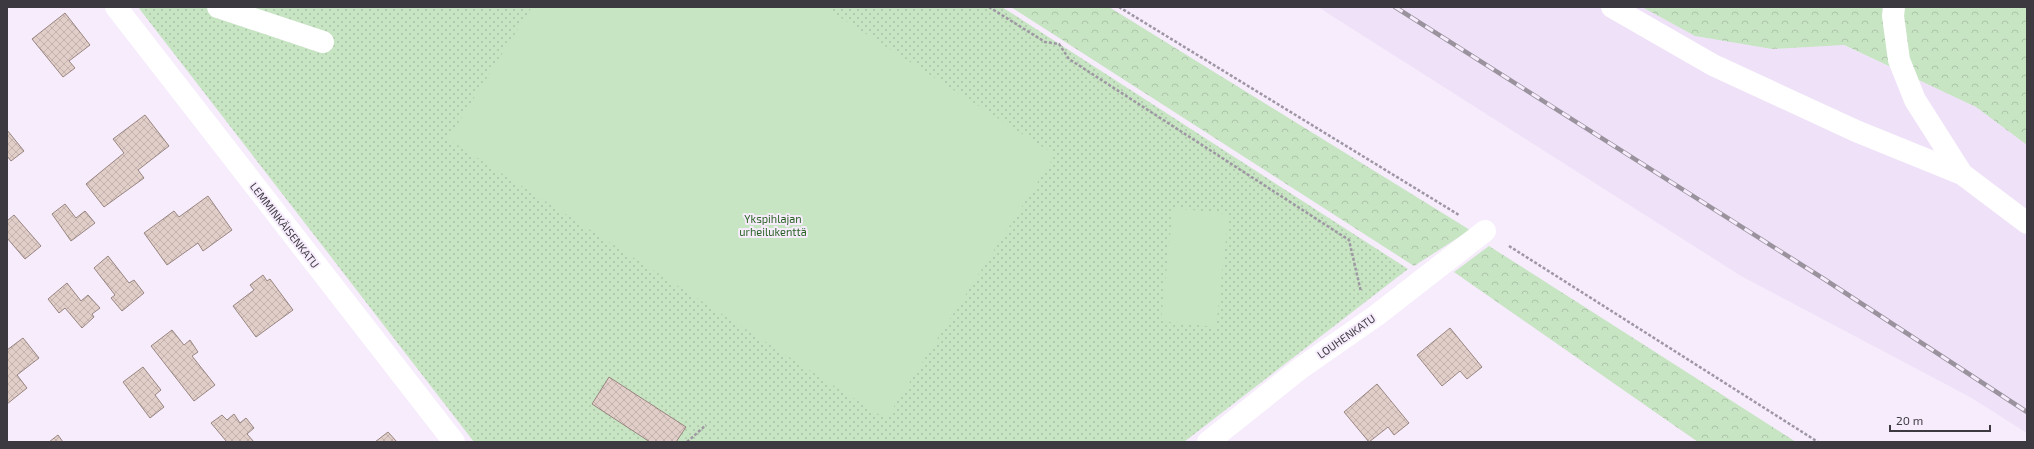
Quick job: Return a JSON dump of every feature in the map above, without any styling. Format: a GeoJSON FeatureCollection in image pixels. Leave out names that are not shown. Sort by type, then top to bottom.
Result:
{"type":"FeatureCollection","features":[{"type":"Feature","properties":{"kind":"street","name":"LEMMINKÄISENKATU"},"geometry":{"type":"LineString","coordinates":[[116,7],[454,442]]}},
{"type":"Feature","properties":{"kind":"street"},"geometry":{"type":"LineString","coordinates":[[218,7],[323,42]]}},
{"type":"Feature","properties":{"kind":"street"},"geometry":{"type":"LineString","coordinates":[[1612,7],[1713,65],[1856,131],[1962,174],[2027,223]]}},
{"type":"Feature","properties":{"kind":"street"},"geometry":{"type":"LineString","coordinates":[[1894,7],[1893,16],[1899,60],[1915,100],[1962,174]]}},
{"type":"Feature","properties":{"kind":"street","name":"LOUHENKATU"},"geometry":{"type":"LineString","coordinates":[[1208,442],[1301,368],[1367,322],[1485,231]]}},
{"type":"Feature","properties":{"kind":"path"},"geometry":{"type":"LineString","coordinates":[[989,7],[1045,42],[1059,44],[1069,59],[1349,240],[1367,322]]}},
{"type":"Feature","properties":{"kind":"path"},"geometry":{"type":"LineString","coordinates":[[687,442],[706,425]]}},
{"type":"Feature","properties":{"kind":"shaded area"},"geometry":{"type":"Polygon","coordinates":[[[1318,7],[1642,7],[1695,36],[1772,49],[1843,45],[1976,107],[2027,145],[2027,433],[1970,397],[1741,276],[1318,7]]]}},
{"type":"Feature","properties":{"kind":"green space","name":"Ykspihlajan urheilukenttä"},"geometry":{"type":"Polygon","coordinates":[[[138,7],[1002,7],[1408,269],[1184,442],[474,442],[138,7]]]}},
{"type":"Feature","properties":{"kind":"green space"},"geometry":{"type":"Polygon","coordinates":[[[532,7],[824,7],[1055,155],[886,419],[448,139],[532,7]]]}},
{"type":"Feature","properties":{"kind":"green space"},"geometry":{"type":"Polygon","coordinates":[[[1011,7],[1109,7],[1470,230],[1414,266],[1011,7]]]}},
{"type":"Feature","properties":{"kind":"green space"},"geometry":{"type":"Polygon","coordinates":[[[1642,7],[2027,7],[2027,145],[1976,107],[1844,45],[1772,49],[1695,36],[1642,7]]]}},
{"type":"Feature","properties":{"kind":"green space"},"geometry":{"type":"Polygon","coordinates":[[[1173,208],[1229,214],[1216,327],[1161,321],[1173,208]]]}},
{"type":"Feature","properties":{"kind":"green space"},"geometry":{"type":"Polygon","coordinates":[[[1489,246],[1796,442],[1698,442],[1454,272],[1489,246]]]}},
{"type":"Feature","properties":{"kind":"building"},"geometry":{"type":"Polygon","coordinates":[[[65,13],[90,45],[69,61],[75,68],[63,77],[32,39],[65,13]]]}},
{"type":"Feature","properties":{"kind":"building"},"geometry":{"type":"Polygon","coordinates":[[[145,115],[169,146],[138,170],[144,178],[104,207],[86,184],[124,153],[113,139],[145,115]]]}},
{"type":"Feature","properties":{"kind":"building"},"geometry":{"type":"Polygon","coordinates":[[[7,130],[24,151],[11,161],[7,156],[7,130]]]}},
{"type":"Feature","properties":{"kind":"building"},"geometry":{"type":"Polygon","coordinates":[[[208,196],[232,230],[203,251],[198,243],[167,265],[144,233],[174,211],[179,217],[208,196]]]}},
{"type":"Feature","properties":{"kind":"building"},"geometry":{"type":"Polygon","coordinates":[[[65,204],[76,218],[85,211],[95,223],[71,241],[52,214],[65,204]]]}},
{"type":"Feature","properties":{"kind":"building"},"geometry":{"type":"Polygon","coordinates":[[[14,215],[41,246],[25,259],[7,238],[7,221],[14,215]]]}},
{"type":"Feature","properties":{"kind":"building"},"geometry":{"type":"Polygon","coordinates":[[[108,256],[129,283],[134,280],[144,293],[122,311],[111,298],[115,295],[94,268],[108,256]]]}},
{"type":"Feature","properties":{"kind":"building"},"geometry":{"type":"Polygon","coordinates":[[[263,275],[267,281],[270,279],[293,310],[256,337],[233,306],[254,290],[250,285],[263,275]]]}},
{"type":"Feature","properties":{"kind":"building"},"geometry":{"type":"Polygon","coordinates":[[[67,283],[81,301],[88,295],[100,308],[92,314],[94,317],[82,328],[65,308],[59,313],[48,299],[67,283]]]}},
{"type":"Feature","properties":{"kind":"building"},"geometry":{"type":"Polygon","coordinates":[[[1450,328],[1482,367],[1467,379],[1460,371],[1442,386],[1417,355],[1450,328]]]}},
{"type":"Feature","properties":{"kind":"building"},"geometry":{"type":"Polygon","coordinates":[[[172,330],[184,345],[190,340],[198,352],[192,356],[215,385],[194,401],[151,346],[172,330]]]}},
{"type":"Feature","properties":{"kind":"building"},"geometry":{"type":"Polygon","coordinates":[[[23,338],[39,358],[17,375],[27,388],[7,404],[7,350],[23,338]]]}},
{"type":"Feature","properties":{"kind":"building"},"geometry":{"type":"Polygon","coordinates":[[[143,367],[161,390],[155,395],[164,407],[150,418],[123,382],[143,367]]]}},
{"type":"Feature","properties":{"kind":"building"},"geometry":{"type":"Polygon","coordinates":[[[609,377],[686,427],[676,442],[650,442],[592,404],[609,377]]]}},
{"type":"Feature","properties":{"kind":"building"},"geometry":{"type":"Polygon","coordinates":[[[1377,384],[1409,423],[1394,435],[1388,427],[1369,442],[1344,412],[1377,384]]]}},
{"type":"Feature","properties":{"kind":"building"},"geometry":{"type":"Polygon","coordinates":[[[234,414],[240,423],[246,418],[254,428],[247,434],[254,442],[227,442],[211,423],[222,415],[227,420],[234,414]]]}},
{"type":"Feature","properties":{"kind":"building"},"geometry":{"type":"Polygon","coordinates":[[[388,432],[397,442],[375,442],[388,432]]]}},
{"type":"Feature","properties":{"kind":"building"},"geometry":{"type":"Polygon","coordinates":[[[58,435],[63,442],[49,442],[58,435]]]}},
{"type":"Feature","properties":{"kind":"railway"},"geometry":{"type":"LineString","coordinates":[[1395,7],[1824,279],[2027,412]]}}]}
